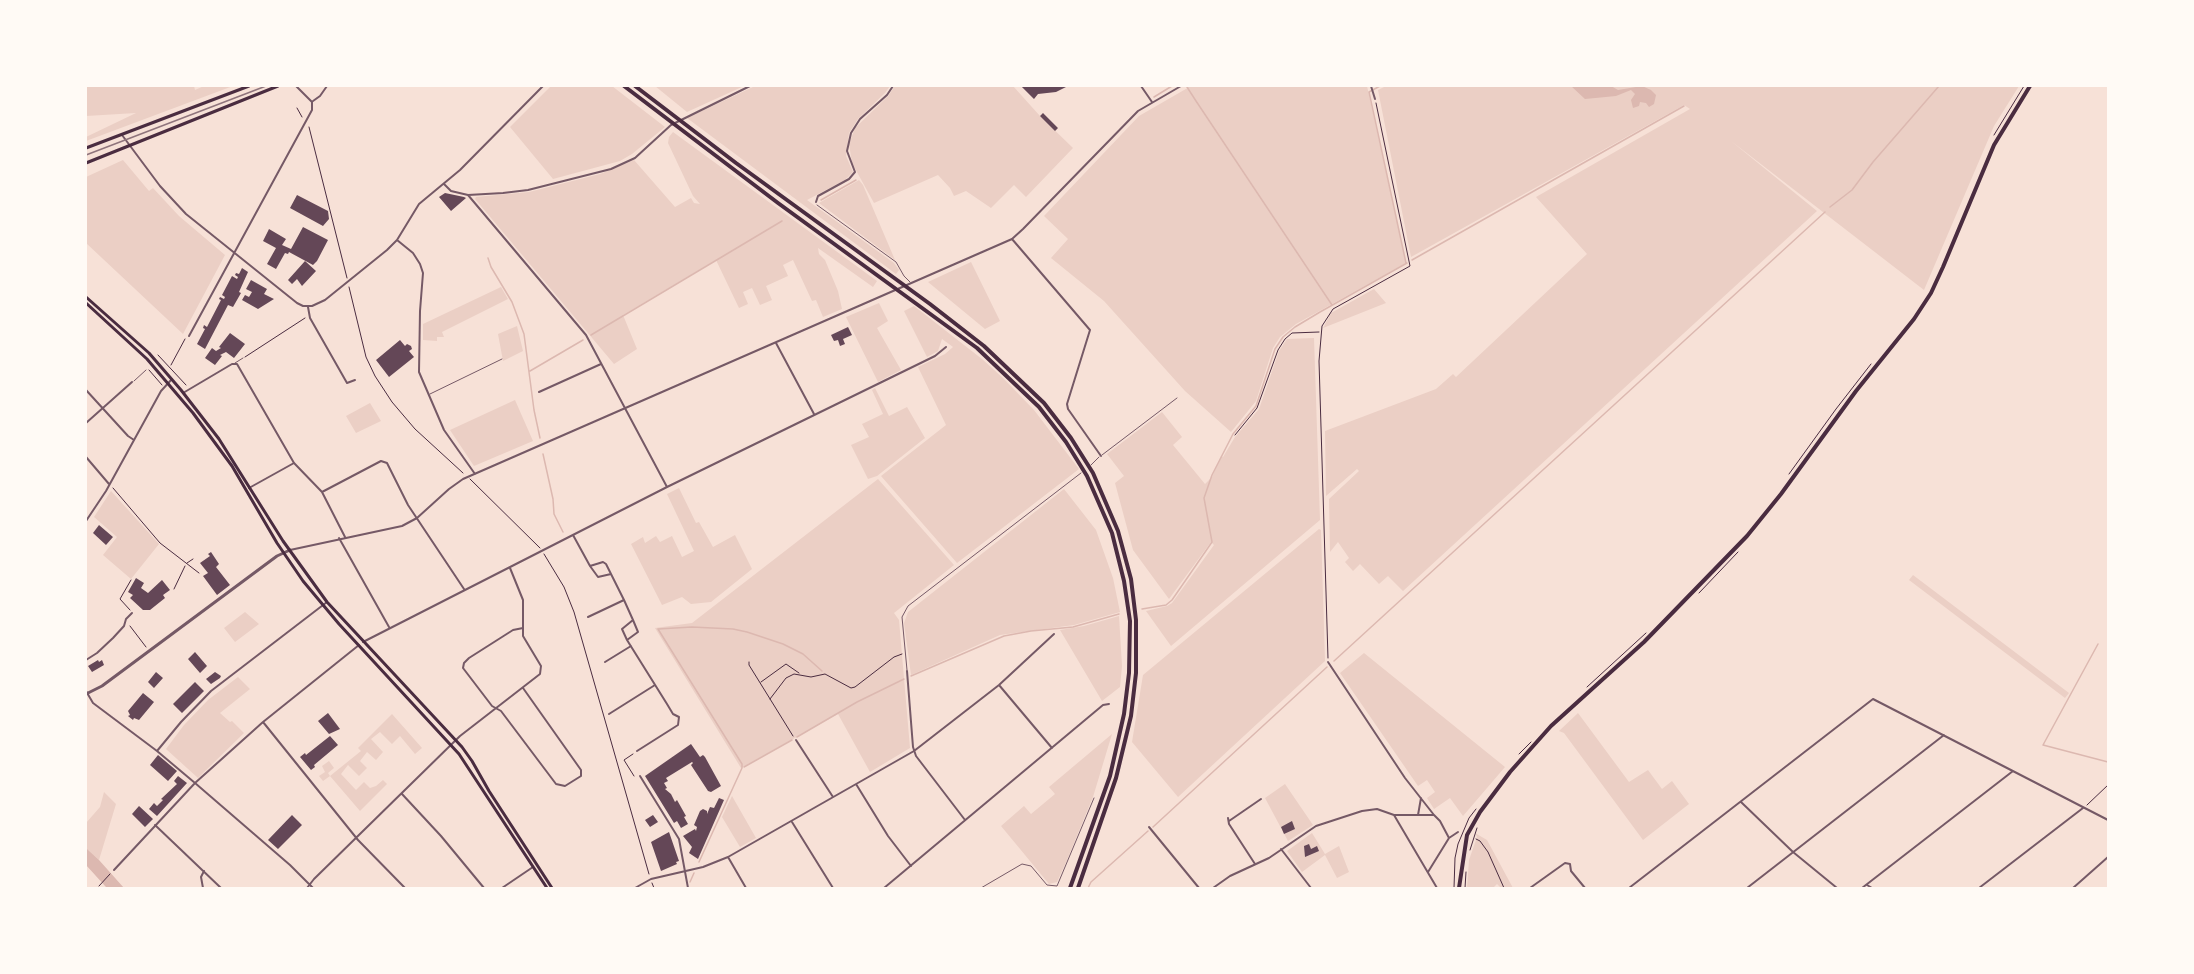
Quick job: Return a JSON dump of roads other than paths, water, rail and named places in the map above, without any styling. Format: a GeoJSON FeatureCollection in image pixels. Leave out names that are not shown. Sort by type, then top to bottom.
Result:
{"type":"FeatureCollection","features":[{"type":"Feature","properties":{"kind":"main road"},"geometry":{"type":"LineString","coordinates":[[86,148],[249,86]]}},
{"type":"Feature","properties":{"kind":"main road"},"geometry":{"type":"LineString","coordinates":[[86,163],[277,86]]}},
{"type":"Feature","properties":{"kind":"main road"},"geometry":{"type":"LineString","coordinates":[[624,86],[977,348],[1020,388],[1052,423],[1080,463],[1112,533],[1124,581],[1130,638],[1124,714],[1110,776],[1070,888]]}},
{"type":"Feature","properties":{"kind":"main road"},"geometry":{"type":"LineString","coordinates":[[635,86],[984,346],[1027,385],[1058,420],[1093,473],[1118,531],[1131,579],[1136,620],[1136,673],[1131,716],[1123,752],[1101,825],[1078,888]]}},
{"type":"Feature","properties":{"kind":"main road"},"geometry":{"type":"LineString","coordinates":[[1459,888],[1467,836],[1480,812],[1510,772],[1551,726],[1644,642],[1747,536],[1781,494],[1856,391],[1914,320],[1939,275],[1994,145],[2030,86]]}},
{"type":"Feature","properties":{"kind":"main road"},"geometry":{"type":"LineString","coordinates":[[86,297],[149,352],[172,379],[219,439],[290,550],[327,602],[475,764],[489,791],[552,888]]}},
{"type":"Feature","properties":{"kind":"main road"},"geometry":{"type":"LineString","coordinates":[[86,303],[123,335],[168,383],[218,445],[249,488],[284,552],[322,605],[471,772],[547,888]]}},
{"type":"Feature","properties":{"kind":"street"},"geometry":{"type":"LineString","coordinates":[[296,86],[312,104]]}},
{"type":"Feature","properties":{"kind":"street"},"geometry":{"type":"LineString","coordinates":[[189,336],[305,122],[312,104],[327,86]]}},
{"type":"Feature","properties":{"kind":"street"},"geometry":{"type":"LineString","coordinates":[[121,134],[160,186],[180,208],[297,303],[308,307],[324,300],[378,258],[397,240],[419,204],[444,184],[543,86]]}},
{"type":"Feature","properties":{"kind":"street"},"geometry":{"type":"LineString","coordinates":[[444,184],[451,191],[468,195],[528,190],[622,165],[645,150],[671,125],[750,86]]}},
{"type":"Feature","properties":{"kind":"street"},"geometry":{"type":"LineString","coordinates":[[816,202],[818,196],[849,179],[855,172],[847,151],[851,133],[860,119],[887,95],[893,86]]}},
{"type":"Feature","properties":{"kind":"street"},"geometry":{"type":"LineString","coordinates":[[1141,86],[1152,102]]}},
{"type":"Feature","properties":{"kind":"street"},"geometry":{"type":"LineString","coordinates":[[313,888],[309,887],[290,865],[157,751],[93,703],[86,693],[102,686],[284,552],[339,538],[398,528],[417,518],[453,485],[475,474],[1012,238],[1034,219],[1134,115],[1181,86]]}},
{"type":"Feature","properties":{"kind":"street"},"geometry":{"type":"LineString","coordinates":[[1371,86],[1375,99]]}},
{"type":"Feature","properties":{"kind":"street"},"geometry":{"type":"LineString","coordinates":[[468,195],[586,335],[667,487]]}},
{"type":"Feature","properties":{"kind":"street"},"geometry":{"type":"LineString","coordinates":[[1012,238],[1089,330],[1067,404],[1068,409],[1101,456]]}},
{"type":"Feature","properties":{"kind":"street"},"geometry":{"type":"LineString","coordinates":[[397,240],[413,254],[423,273],[418,369],[448,437],[475,474]]}},
{"type":"Feature","properties":{"kind":"street"},"geometry":{"type":"LineString","coordinates":[[308,307],[310,318],[347,383],[354,380]]}},
{"type":"Feature","properties":{"kind":"street"},"geometry":{"type":"LineString","coordinates":[[776,343],[814,414]]}},
{"type":"Feature","properties":{"kind":"street"},"geometry":{"type":"LineString","coordinates":[[363,642],[667,487],[935,356],[946,347]]}},
{"type":"Feature","properties":{"kind":"street"},"geometry":{"type":"LineString","coordinates":[[183,393],[232,364],[237,364],[294,463],[322,492],[345,537]]}},
{"type":"Feature","properties":{"kind":"street"},"geometry":{"type":"LineString","coordinates":[[538,392],[601,364]]}},
{"type":"Feature","properties":{"kind":"street"},"geometry":{"type":"LineString","coordinates":[[86,521],[110,484],[164,387],[172,379]]}},
{"type":"Feature","properties":{"kind":"street"},"geometry":{"type":"LineString","coordinates":[[86,423],[132,382]]}},
{"type":"Feature","properties":{"kind":"street"},"geometry":{"type":"LineString","coordinates":[[86,390],[134,440]]}},
{"type":"Feature","properties":{"kind":"street"},"geometry":{"type":"LineString","coordinates":[[86,458],[110,484]]}},
{"type":"Feature","properties":{"kind":"street"},"geometry":{"type":"LineString","coordinates":[[322,492],[384,461],[403,497],[464,590]]}},
{"type":"Feature","properties":{"kind":"street"},"geometry":{"type":"LineString","coordinates":[[249,488],[294,463]]}},
{"type":"Feature","properties":{"kind":"street"},"geometry":{"type":"LineString","coordinates":[[573,535],[598,577],[611,574]]}},
{"type":"Feature","properties":{"kind":"street"},"geometry":{"type":"LineString","coordinates":[[339,538],[389,628]]}},
{"type":"Feature","properties":{"kind":"street"},"geometry":{"type":"LineString","coordinates":[[590,566],[604,563],[611,574],[638,632],[627,640]]}},
{"type":"Feature","properties":{"kind":"street"},"geometry":{"type":"LineString","coordinates":[[309,887],[455,741],[540,674],[542,669],[525,641],[523,600],[510,567]]}},
{"type":"Feature","properties":{"kind":"street"},"geometry":{"type":"LineString","coordinates":[[588,617],[624,600]]}},
{"type":"Feature","properties":{"kind":"street"},"geometry":{"type":"LineString","coordinates":[[157,751],[181,722],[211,692],[327,602]]}},
{"type":"Feature","properties":{"kind":"street"},"geometry":{"type":"LineString","coordinates":[[86,660],[97,653],[132,613]]}},
{"type":"Feature","properties":{"kind":"street"},"geometry":{"type":"LineString","coordinates":[[633,620],[622,629],[627,640],[673,714],[679,717],[678,725],[637,751]]}},
{"type":"Feature","properties":{"kind":"street"},"geometry":{"type":"LineString","coordinates":[[523,628],[504,636],[469,658],[463,666],[466,674],[556,784],[565,786],[581,776],[582,772],[523,688]]}},
{"type":"Feature","properties":{"kind":"street"},"geometry":{"type":"LineString","coordinates":[[635,888],[651,879],[703,867],[728,858],[914,752],[999,685],[1054,634]]}},
{"type":"Feature","properties":{"kind":"street"},"geometry":{"type":"LineString","coordinates":[[113,871],[195,783],[263,722],[359,645]]}},
{"type":"Feature","properties":{"kind":"street"},"geometry":{"type":"LineString","coordinates":[[605,662],[631,646]]}},
{"type":"Feature","properties":{"kind":"street"},"geometry":{"type":"LineString","coordinates":[[1328,662],[1405,778],[1440,821],[1449,838]]}},
{"type":"Feature","properties":{"kind":"street"},"geometry":{"type":"LineString","coordinates":[[907,671],[914,752],[965,820]]}},
{"type":"Feature","properties":{"kind":"street"},"geometry":{"type":"LineString","coordinates":[[609,714],[655,685]]}},
{"type":"Feature","properties":{"kind":"street"},"geometry":{"type":"LineString","coordinates":[[999,685],[1052,748]]}},
{"type":"Feature","properties":{"kind":"street"},"geometry":{"type":"LineString","coordinates":[[1629,888],[1873,699],[2109,820]]}},
{"type":"Feature","properties":{"kind":"street"},"geometry":{"type":"LineString","coordinates":[[884,888],[1103,705],[1109,704]]}},
{"type":"Feature","properties":{"kind":"street"},"geometry":{"type":"LineString","coordinates":[[263,722],[357,837],[405,888]]}},
{"type":"Feature","properties":{"kind":"street"},"geometry":{"type":"LineString","coordinates":[[1747,888],[1944,735]]}},
{"type":"Feature","properties":{"kind":"street"},"geometry":{"type":"LineString","coordinates":[[796,740],[833,797]]}},
{"type":"Feature","properties":{"kind":"street"},"geometry":{"type":"LineString","coordinates":[[1862,888],[2013,771]]}},
{"type":"Feature","properties":{"kind":"street"},"geometry":{"type":"LineString","coordinates":[[640,776],[676,834],[681,847],[688,888]]}},
{"type":"Feature","properties":{"kind":"street"},"geometry":{"type":"LineString","coordinates":[[856,784],[888,836],[911,866]]}},
{"type":"Feature","properties":{"kind":"street"},"geometry":{"type":"LineString","coordinates":[[402,794],[484,888]]}},
{"type":"Feature","properties":{"kind":"street"},"geometry":{"type":"LineString","coordinates":[[1418,815],[1421,798]]}},
{"type":"Feature","properties":{"kind":"street"},"geometry":{"type":"LineString","coordinates":[[1255,864],[1228,820],[1261,799]]}},
{"type":"Feature","properties":{"kind":"street"},"geometry":{"type":"LineString","coordinates":[[1740,802],[1793,852],[1837,888]]}},
{"type":"Feature","properties":{"kind":"street"},"geometry":{"type":"LineString","coordinates":[[1213,888],[1316,826],[1377,808],[1394,815],[1434,815]]}},
{"type":"Feature","properties":{"kind":"street"},"geometry":{"type":"LineString","coordinates":[[1979,888],[2083,808]]}},
{"type":"Feature","properties":{"kind":"street"},"geometry":{"type":"LineString","coordinates":[[1394,815],[1437,888]]}},
{"type":"Feature","properties":{"kind":"street"},"geometry":{"type":"LineString","coordinates":[[792,821],[832,888]]}},
{"type":"Feature","properties":{"kind":"street"},"geometry":{"type":"LineString","coordinates":[[155,825],[221,888]]}},
{"type":"Feature","properties":{"kind":"street"},"geometry":{"type":"LineString","coordinates":[[1149,827],[1200,888]]}},
{"type":"Feature","properties":{"kind":"street"},"geometry":{"type":"LineString","coordinates":[[1428,872],[1449,838],[1458,832]]}},
{"type":"Feature","properties":{"kind":"street"},"geometry":{"type":"LineString","coordinates":[[1281,849],[1310,888]]}},
{"type":"Feature","properties":{"kind":"street"},"geometry":{"type":"LineString","coordinates":[[2073,888],[2109,857]]}},
{"type":"Feature","properties":{"kind":"street"},"geometry":{"type":"LineString","coordinates":[[728,858],[746,888]]}},
{"type":"Feature","properties":{"kind":"street"},"geometry":{"type":"LineString","coordinates":[[1530,888],[1565,863],[1570,864],[1571,871],[1585,888]]}},
{"type":"Feature","properties":{"kind":"street"},"geometry":{"type":"LineString","coordinates":[[502,888],[533,867]]}},
{"type":"Feature","properties":{"kind":"street"},"geometry":{"type":"LineString","coordinates":[[203,888],[201,877],[204,872]]}},
{"type":"Feature","properties":{"kind":"street"},"geometry":{"type":"LineString","coordinates":[[1431,888],[1434,885]]}},
{"type":"Feature","properties":{"kind":"street"},"geometry":{"type":"LineString","coordinates":[[1867,885],[1872,888]]}},
{"type":"Feature","properties":{"kind":"lane"},"geometry":{"type":"LineString","coordinates":[[816,202],[818,206],[896,262],[911,283]]}},
{"type":"Feature","properties":{"kind":"lane"},"geometry":{"type":"LineString","coordinates":[[232,364],[243,358]]}},
{"type":"Feature","properties":{"kind":"lane"},"geometry":{"type":"LineString","coordinates":[[428,395],[502,359]]}},
{"type":"Feature","properties":{"kind":"lane"},"geometry":{"type":"LineString","coordinates":[[132,382],[147,369]]}},
{"type":"Feature","properties":{"kind":"lane"},"geometry":{"type":"LineString","coordinates":[[907,671],[902,617],[908,606],[1177,398]]}},
{"type":"Feature","properties":{"kind":"lane"},"geometry":{"type":"LineString","coordinates":[[981,888],[1022,864],[1030,866],[1047,885],[1057,886],[1094,798]]}},
{"type":"Feature","properties":{"kind":"waterway"},"geometry":{"type":"LineString","coordinates":[[1154,97],[1172,86]]}},
{"type":"Feature","properties":{"kind":"waterway"},"geometry":{"type":"LineString","coordinates":[[1190,86],[1187,87],[1332,305]]}},
{"type":"Feature","properties":{"kind":"waterway"},"geometry":{"type":"LineString","coordinates":[[1380,86],[1369,92],[1406,263]]}},
{"type":"Feature","properties":{"kind":"waterway"},"geometry":{"type":"LineString","coordinates":[[1830,207],[1852,190],[1873,162],[1939,86]]}},
{"type":"Feature","properties":{"kind":"waterway"},"geometry":{"type":"LineString","coordinates":[[1412,260],[1684,106]]}},
{"type":"Feature","properties":{"kind":"waterway"},"geometry":{"type":"LineString","coordinates":[[821,200],[856,180]]}},
{"type":"Feature","properties":{"kind":"waterway"},"geometry":{"type":"LineString","coordinates":[[1334,661],[1825,212]]}},
{"type":"Feature","properties":{"kind":"waterway"},"geometry":{"type":"LineString","coordinates":[[591,335],[782,221]]}},
{"type":"Feature","properties":{"kind":"waterway"},"geometry":{"type":"LineString","coordinates":[[488,258],[512,302],[524,334],[540,438]]}},
{"type":"Feature","properties":{"kind":"waterway"},"geometry":{"type":"LineString","coordinates":[[1142,609],[1166,605],[1172,600],[1212,542],[1204,498],[1212,475],[1233,434],[1256,406],[1275,349],[1283,337],[1320,312],[1407,263]]}},
{"type":"Feature","properties":{"kind":"waterway"},"geometry":{"type":"LineString","coordinates":[[530,371],[583,340]]}},
{"type":"Feature","properties":{"kind":"waterway"},"geometry":{"type":"LineString","coordinates":[[543,454],[554,514],[563,532]]}},
{"type":"Feature","properties":{"kind":"waterway"},"geometry":{"type":"LineString","coordinates":[[911,676],[1004,636],[1073,627],[1119,614]]}},
{"type":"Feature","properties":{"kind":"waterway"},"geometry":{"type":"LineString","coordinates":[[742,768],[742,764],[658,629],[692,627],[747,632],[783,644],[803,654],[822,671]]}},
{"type":"Feature","properties":{"kind":"waterway"},"geometry":{"type":"LineString","coordinates":[[2098,644],[2043,745],[2108,762]]}},
{"type":"Feature","properties":{"kind":"waterway"},"geometry":{"type":"LineString","coordinates":[[1153,827],[1327,667]]}},
{"type":"Feature","properties":{"kind":"waterway"},"geometry":{"type":"LineString","coordinates":[[797,737],[857,702],[904,679]]}},
{"type":"Feature","properties":{"kind":"waterway"},"geometry":{"type":"LineString","coordinates":[[744,767],[792,740]]}},
{"type":"Feature","properties":{"kind":"waterway"},"geometry":{"type":"LineString","coordinates":[[699,862],[742,768]]}},
{"type":"Feature","properties":{"kind":"waterway"},"geometry":{"type":"LineString","coordinates":[[1088,888],[1091,882],[1148,831]]}},
{"type":"Feature","properties":{"kind":"waterway"},"geometry":{"type":"LineString","coordinates":[[690,882],[694,873]]}},
{"type":"Feature","properties":{"kind":"tram line"},"geometry":{"type":"LineString","coordinates":[[86,155],[266,86]]}}]}
